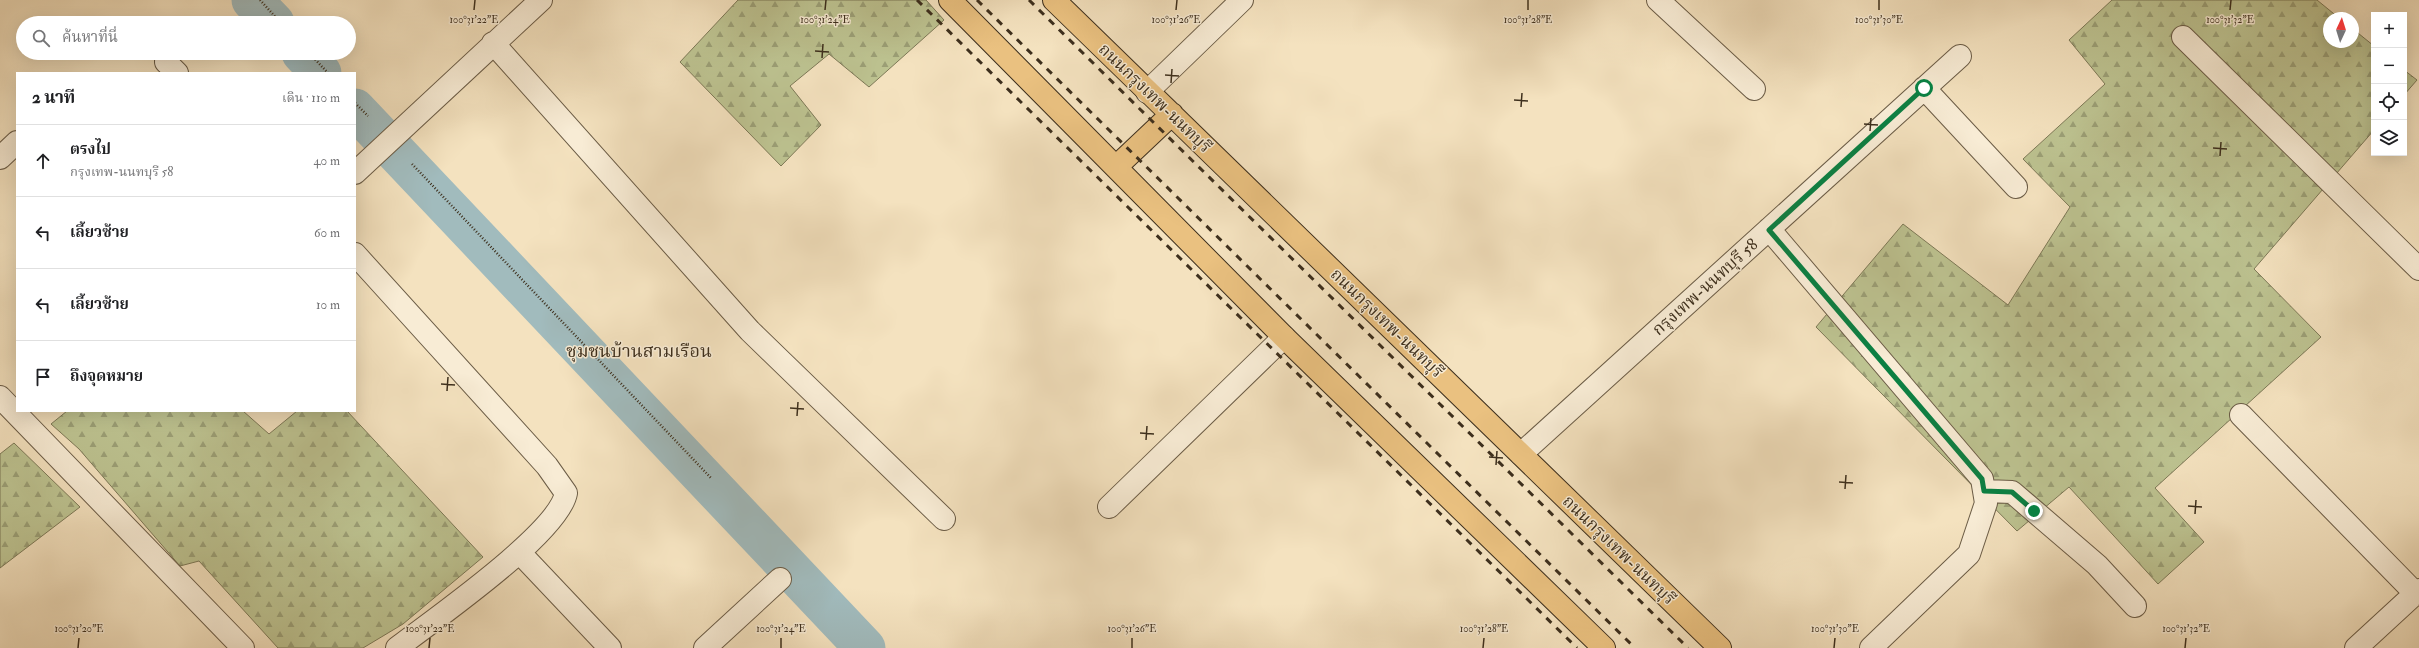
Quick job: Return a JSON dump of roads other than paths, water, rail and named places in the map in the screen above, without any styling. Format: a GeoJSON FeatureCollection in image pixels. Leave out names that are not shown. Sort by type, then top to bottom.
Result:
{"type":"FeatureCollection","features":[{"type":"Feature","properties":{"kind":"main road"},"geometry":{"type":"LineString","coordinates":[[950,0],[1117,166],[1284,337],[1604,648]]}},
{"type":"Feature","properties":{"kind":"main road","name":"ถนนกรุงเทพ-นนทบุรี"},"geometry":{"type":"LineString","coordinates":[[1054,0],[1720,648]]}},
{"type":"Feature","properties":{"kind":"main road"},"geometry":{"type":"LineString","coordinates":[[1117,166],[1172,114]]}},
{"type":"Feature","properties":{"kind":"street"},"geometry":{"type":"LineString","coordinates":[[356,172],[493,43],[541,0]]}},
{"type":"Feature","properties":{"kind":"street"},"geometry":{"type":"LineString","coordinates":[[1147,92],[1242,0]]}},
{"type":"Feature","properties":{"kind":"street"},"geometry":{"type":"LineString","coordinates":[[1658,0],[1754,89]]}},
{"type":"Feature","properties":{"kind":"street"},"geometry":{"type":"LineString","coordinates":[[2183,36],[2419,269]]}},
{"type":"Feature","properties":{"kind":"street"},"geometry":{"type":"LineString","coordinates":[[493,43],[750,331],[944,519]]}},
{"type":"Feature","properties":{"kind":"street","name":"กรุงเทพ-นนทบุรี 58"},"geometry":{"type":"LineString","coordinates":[[1522,454],[1960,56]]}},
{"type":"Feature","properties":{"kind":"street"},"geometry":{"type":"LineString","coordinates":[[1924,88],[2016,187]]}},
{"type":"Feature","properties":{"kind":"street"},"geometry":{"type":"LineString","coordinates":[[0,158],[16,143]]}},
{"type":"Feature","properties":{"kind":"street"},"geometry":{"type":"LineString","coordinates":[[1769,230],[1982,479],[1986,503],[1969,554],[1871,648]]}},
{"type":"Feature","properties":{"kind":"street"},"geometry":{"type":"LineString","coordinates":[[356,255],[547,466],[565,491],[565,499],[552,520],[520,553],[397,648]]}},
{"type":"Feature","properties":{"kind":"street"},"geometry":{"type":"LineString","coordinates":[[1110,507],[1284,337]]}},
{"type":"Feature","properties":{"kind":"street"},"geometry":{"type":"LineString","coordinates":[[0,397],[243,648]]}},
{"type":"Feature","properties":{"kind":"street"},"geometry":{"type":"LineString","coordinates":[[2241,415],[2417,592],[2356,648]]}},
{"type":"Feature","properties":{"kind":"street"},"geometry":{"type":"LineString","coordinates":[[1984,491],[2012,492],[2097,565],[2135,606]]}},
{"type":"Feature","properties":{"kind":"street"},"geometry":{"type":"LineString","coordinates":[[520,553],[610,648]]}},
{"type":"Feature","properties":{"kind":"street"},"geometry":{"type":"LineString","coordinates":[[705,648],[780,580]]}},
{"type":"Feature","properties":{"kind":"waterway"},"geometry":{"type":"LineString","coordinates":[[252,0],[267,16]]}},
{"type":"Feature","properties":{"kind":"waterway"},"geometry":{"type":"LineString","coordinates":[[309,60],[320,72]]}},
{"type":"Feature","properties":{"kind":"waterway"},"geometry":{"type":"LineString","coordinates":[[356,110],[865,648]]}},
{"type":"Feature","properties":{"kind":"railway"},"geometry":{"type":"LineString","coordinates":[[917,0],[1577,648]]}},
{"type":"Feature","properties":{"kind":"railway"},"geometry":{"type":"LineString","coordinates":[[977,0],[1635,648]]}},
{"type":"Feature","properties":{"kind":"railway"},"geometry":{"type":"LineString","coordinates":[[1029,0],[1688,648]]}},
{"type":"Feature","properties":{"kind":"district","name":"ชุมชนบ้านสามเรือน"},"geometry":{"type":"Point","coordinates":[639,351]}}]}
